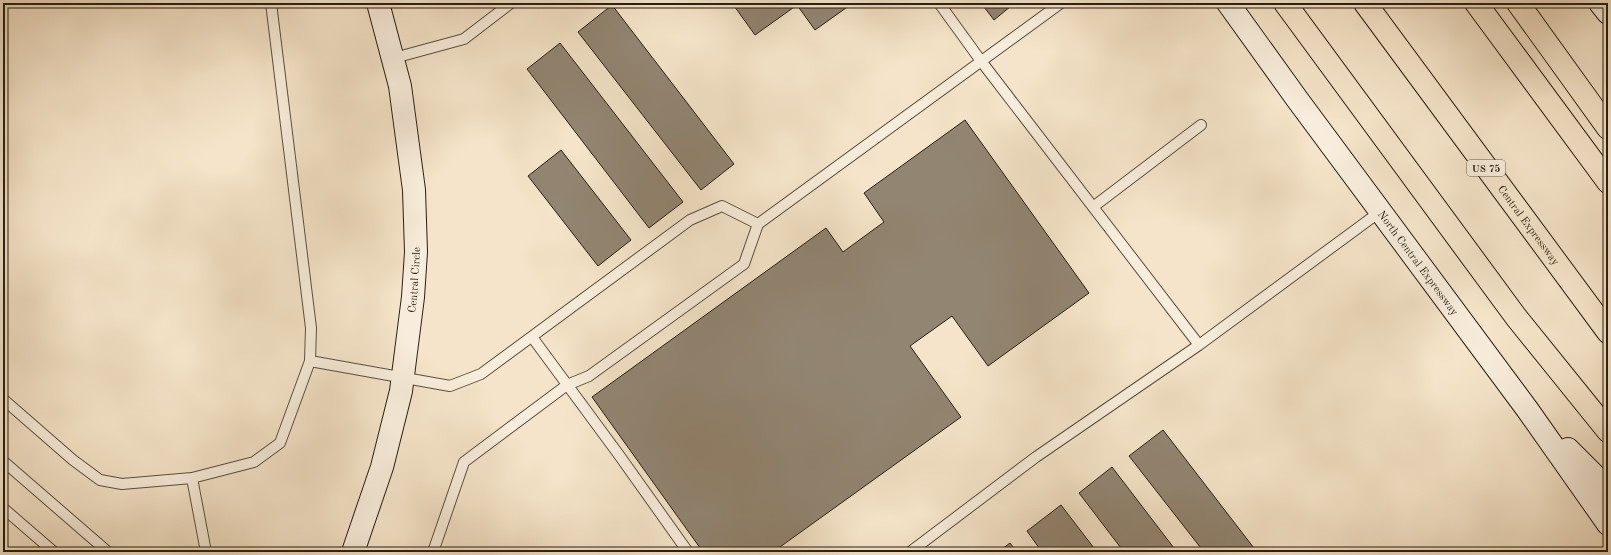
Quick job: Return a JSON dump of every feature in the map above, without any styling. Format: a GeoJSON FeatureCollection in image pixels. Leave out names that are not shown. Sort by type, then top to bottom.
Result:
{"type":"FeatureCollection","features":[{"type":"Feature","properties":{"kind":"highway"},"geometry":{"type":"LineString","coordinates":[[1284,3],[1516,317],[1608,431]]}},
{"type":"Feature","properties":{"kind":"highway","name":"Central Expressway"},"geometry":{"type":"LineString","coordinates":[[1365,3],[1608,332]]}},
{"type":"Feature","properties":{"kind":"highway"},"geometry":{"type":"LineString","coordinates":[[1476,3],[1608,182]]}},
{"type":"Feature","properties":{"kind":"highway"},"geometry":{"type":"LineString","coordinates":[[1518,3],[1608,128]]}},
{"type":"Feature","properties":{"kind":"main road","name":"Central Circle"},"geometry":{"type":"LineString","coordinates":[[353,552],[382,467],[402,378],[413,297],[416,252],[414,190],[400,86],[394,58],[378,3]]}},
{"type":"Feature","properties":{"kind":"main road","name":"North Central Expressway"},"geometry":{"type":"LineString","coordinates":[[1228,3],[1297,99],[1527,409],[1608,524]]}},
{"type":"Feature","properties":{"kind":"main road"},"geometry":{"type":"LineString","coordinates":[[1600,3],[1608,13]]}},
{"type":"Feature","properties":{"kind":"main road"},"geometry":{"type":"LineString","coordinates":[[1527,409],[1608,489]]}},
{"type":"Feature","properties":{"kind":"lane"},"geometry":{"type":"LineString","coordinates":[[3,398],[73,460],[100,480],[122,484],[192,478],[254,462],[280,443],[297,401],[310,361],[311,328],[270,3]]}},
{"type":"Feature","properties":{"kind":"lane"},"geometry":{"type":"LineString","coordinates":[[394,58],[464,38],[511,3]]}},
{"type":"Feature","properties":{"kind":"lane"},"geometry":{"type":"LineString","coordinates":[[939,3],[981,61],[1199,345]]}},
{"type":"Feature","properties":{"kind":"lane"},"geometry":{"type":"LineString","coordinates":[[433,552],[464,462],[567,385],[589,376],[744,264],[758,224],[1061,3]]}},
{"type":"Feature","properties":{"kind":"lane"},"geometry":{"type":"LineString","coordinates":[[1093,207],[1201,125]]}},
{"type":"Feature","properties":{"kind":"lane"},"geometry":{"type":"LineString","coordinates":[[310,361],[450,386],[481,374],[690,220],[722,206],[758,224]]}},
{"type":"Feature","properties":{"kind":"lane"},"geometry":{"type":"LineString","coordinates":[[910,552],[1036,457],[1199,345],[1381,211]]}},
{"type":"Feature","properties":{"kind":"lane"},"geometry":{"type":"LineString","coordinates":[[532,337],[688,552]]}},
{"type":"Feature","properties":{"kind":"lane"},"geometry":{"type":"LineString","coordinates":[[3,461],[108,552]]}},
{"type":"Feature","properties":{"kind":"lane"},"geometry":{"type":"LineString","coordinates":[[192,478],[206,552]]}},
{"type":"Feature","properties":{"kind":"lane"},"geometry":{"type":"LineString","coordinates":[[3,508],[54,552]]}},
{"type":"Feature","properties":{"kind":"building"},"geometry":{"type":"Polygon","coordinates":[[[732,3],[853,3],[815,30],[797,5],[755,35],[732,3]]]}},
{"type":"Feature","properties":{"kind":"building"},"geometry":{"type":"Polygon","coordinates":[[[981,3],[1009,3],[1011,6],[994,20],[981,3]]]}},
{"type":"Feature","properties":{"kind":"building"},"geometry":{"type":"Polygon","coordinates":[[[612,5],[734,164],[701,190],[578,32],[612,5]]]}},
{"type":"Feature","properties":{"kind":"building"},"geometry":{"type":"Polygon","coordinates":[[[560,43],[683,202],[649,228],[527,69],[560,43]]]}},
{"type":"Feature","properties":{"kind":"building"},"geometry":{"type":"Polygon","coordinates":[[[965,120],[1089,293],[988,366],[952,316],[910,346],[961,417],[773,552],[703,552],[592,397],[826,228],[843,252],[884,222],[864,193],[965,120]]]}},
{"type":"Feature","properties":{"kind":"building"},"geometry":{"type":"Polygon","coordinates":[[[561,150],[631,240],[598,266],[528,176],[561,150]]]}},
{"type":"Feature","properties":{"kind":"building"},"geometry":{"type":"Polygon","coordinates":[[[1163,430],[1257,552],[1204,552],[1129,456],[1163,430]]]}},
{"type":"Feature","properties":{"kind":"building"},"geometry":{"type":"Polygon","coordinates":[[[1112,467],[1177,552],[1124,552],[1079,493],[1112,467]]]}},
{"type":"Feature","properties":{"kind":"building"},"geometry":{"type":"Polygon","coordinates":[[[1061,505],[1097,552],[1042,552],[1027,531],[1061,505]]]}},
{"type":"Feature","properties":{"kind":"building"},"geometry":{"type":"Polygon","coordinates":[[[1010,543],[1017,552],[998,552],[1010,543]]]}}]}
